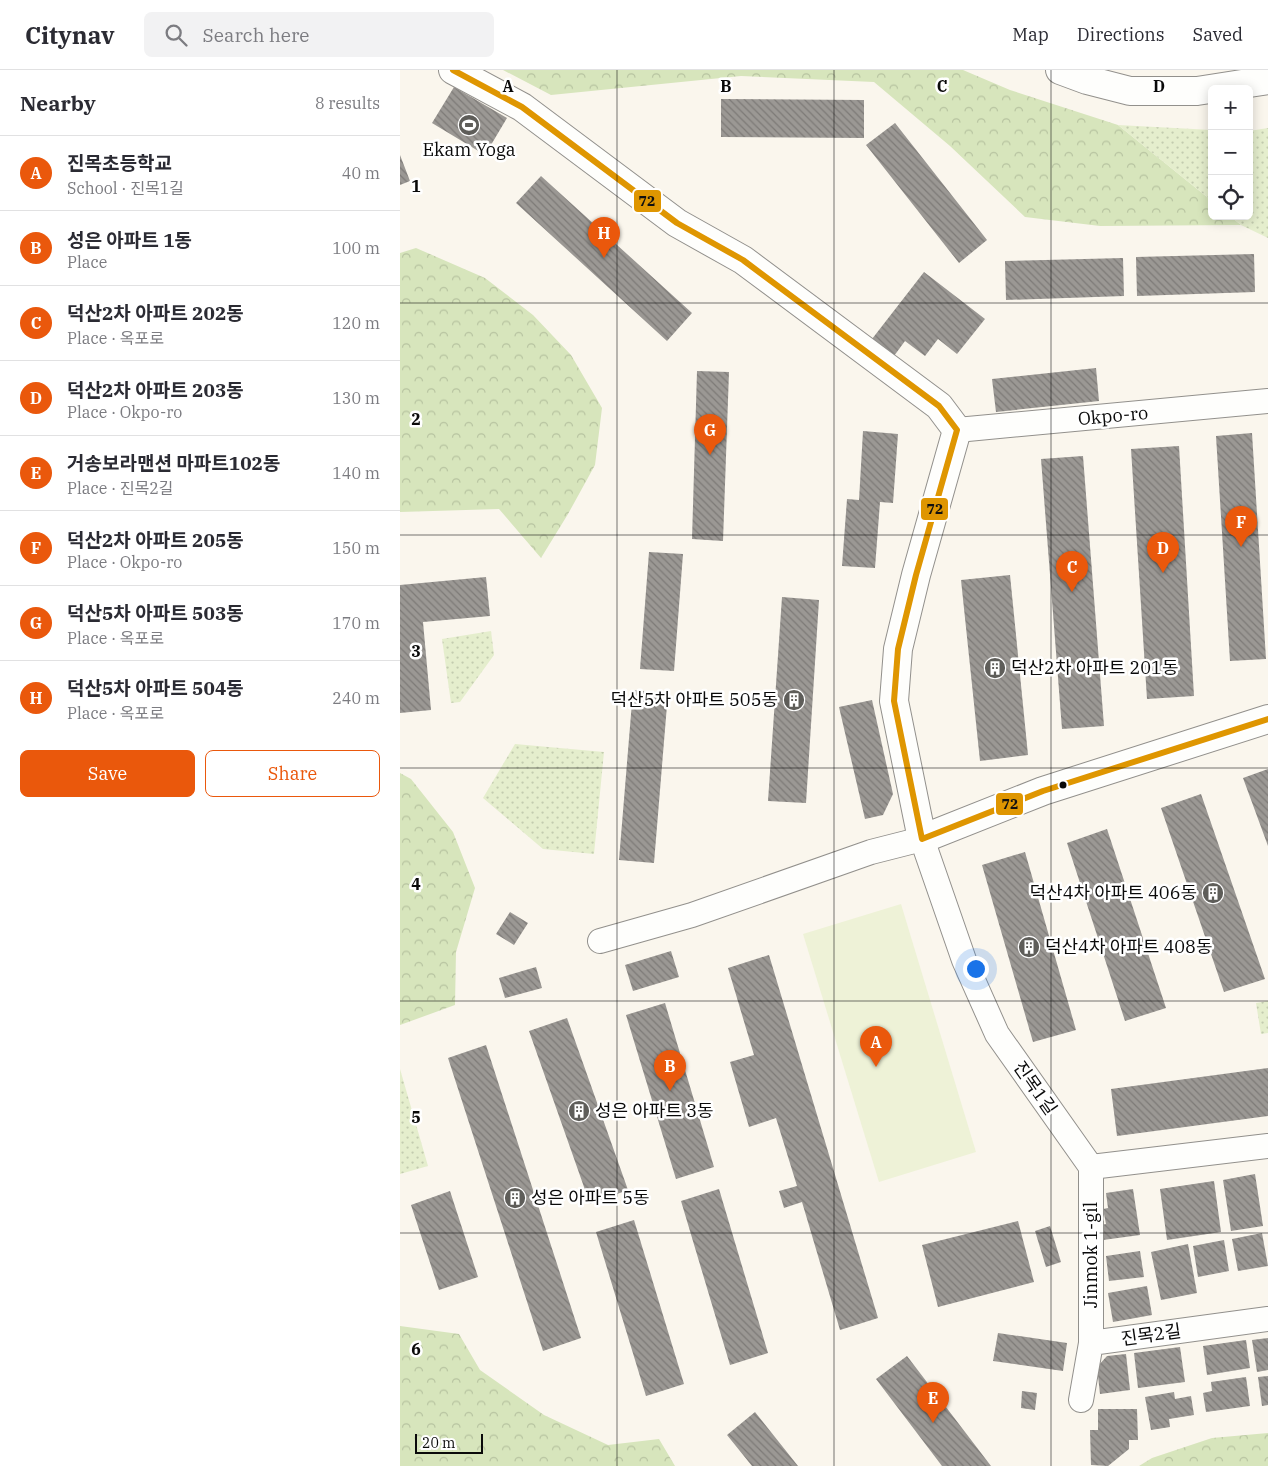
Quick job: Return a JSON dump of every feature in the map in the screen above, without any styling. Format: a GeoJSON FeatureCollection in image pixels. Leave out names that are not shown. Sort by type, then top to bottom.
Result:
{"type":"FeatureCollection","features":[{"type":"Feature","properties":{"kind":"street"},"geometry":{"type":"LineString","coordinates":[[453,70],[522,107],[677,223],[743,260],[939,406],[957,430],[916,575],[898,649],[894,701],[922,839]]}},
{"type":"Feature","properties":{"kind":"street"},"geometry":{"type":"LineString","coordinates":[[1060,70],[1087,80],[1130,91],[1197,91],[1268,80]]}},
{"type":"Feature","properties":{"kind":"street"},"geometry":{"type":"LineString","coordinates":[[1126,70],[1141,74],[1210,74],[1238,70]]}},
{"type":"Feature","properties":{"kind":"street","name":"Okpo-ro"},"geometry":{"type":"LineString","coordinates":[[957,430],[1268,401]]}},
{"type":"Feature","properties":{"kind":"street"},"geometry":{"type":"LineString","coordinates":[[600,941],[692,915],[871,852],[922,839],[1043,790],[1268,718]]}},
{"type":"Feature","properties":{"kind":"street","name":"진목1길"},"geometry":{"type":"LineString","coordinates":[[922,839],[964,960],[996,1034],[1090,1168]]}},
{"type":"Feature","properties":{"kind":"street"},"geometry":{"type":"LineString","coordinates":[[1090,1168],[1268,1146]]}},
{"type":"Feature","properties":{"kind":"street","name":"Jinmok 1-gil"},"geometry":{"type":"LineString","coordinates":[[1090,1168],[1091,1343]]}},
{"type":"Feature","properties":{"kind":"street","name":"진목2길"},"geometry":{"type":"LineString","coordinates":[[1091,1343],[1268,1319]]}},
{"type":"Feature","properties":{"kind":"street"},"geometry":{"type":"LineString","coordinates":[[1081,1400],[1091,1343]]}},
{"type":"Feature","properties":{"kind":"green space"},"geometry":{"type":"Polygon","coordinates":[[[503,70],[963,70],[1010,90],[1118,125],[1208,198],[1208,220],[1235,220],[1241,225],[1100,226],[1025,217],[950,146],[874,82],[741,76],[551,95],[503,70]]]}},
{"type":"Feature","properties":{"kind":"green space"},"geometry":{"type":"Polygon","coordinates":[[[1118,125],[1208,130],[1208,198],[1118,125]]]}},
{"type":"Feature","properties":{"kind":"green space"},"geometry":{"type":"Polygon","coordinates":[[[1268,128],[1268,238],[1235,220],[1253,220],[1253,130],[1268,128]]]}},
{"type":"Feature","properties":{"kind":"green space"},"geometry":{"type":"Polygon","coordinates":[[[416,248],[485,278],[533,315],[571,355],[602,408],[595,465],[541,558],[499,509],[400,512],[400,253],[416,248]]]}},
{"type":"Feature","properties":{"kind":"green space"},"geometry":{"type":"Polygon","coordinates":[[[491,631],[494,655],[460,702],[451,703],[442,639],[491,631]]]}},
{"type":"Feature","properties":{"kind":"green space"},"geometry":{"type":"Polygon","coordinates":[[[515,744],[604,752],[594,854],[543,849],[483,798],[515,744]]]}},
{"type":"Feature","properties":{"kind":"green space"},"geometry":{"type":"Polygon","coordinates":[[[400,773],[411,779],[453,832],[475,888],[456,952],[455,1005],[400,1025],[400,773]]]}},
{"type":"Feature","properties":{"kind":"green space"},"geometry":{"type":"Polygon","coordinates":[[[901,904],[976,1152],[879,1182],[803,934],[901,904]]]}},
{"type":"Feature","properties":{"kind":"green space"},"geometry":{"type":"Polygon","coordinates":[[[1268,1001],[1268,1033],[1261,1034],[1256,1003],[1268,1001]]]}},
{"type":"Feature","properties":{"kind":"green space"},"geometry":{"type":"Polygon","coordinates":[[[400,1069],[428,1166],[400,1174],[400,1069]]]}},
{"type":"Feature","properties":{"kind":"green space"},"geometry":{"type":"Polygon","coordinates":[[[400,1326],[459,1334],[480,1370],[544,1415],[608,1445],[659,1439],[675,1466],[400,1466],[400,1326]]]}},
{"type":"Feature","properties":{"kind":"green space"},"geometry":{"type":"Polygon","coordinates":[[[1268,1433],[1268,1466],[1139,1466],[1152,1458],[1212,1438],[1268,1433]]]}},
{"type":"Feature","properties":{"kind":"building"},"geometry":{"type":"Polygon","coordinates":[[[454,87],[507,118],[485,155],[432,123],[454,87]]]}},
{"type":"Feature","properties":{"kind":"building"},"geometry":{"type":"Polygon","coordinates":[[[721,99],[864,100],[864,138],[721,137],[721,99]]]}},
{"type":"Feature","properties":{"kind":"building"},"geometry":{"type":"Polygon","coordinates":[[[895,123],[987,240],[959,263],[866,145],[895,123]]]}},
{"type":"Feature","properties":{"kind":"building"},"geometry":{"type":"Polygon","coordinates":[[[400,155],[410,181],[400,185],[400,155]]]}},
{"type":"Feature","properties":{"kind":"building"},"geometry":{"type":"Polygon","coordinates":[[[541,176],[692,313],[667,341],[516,203],[541,176]]]}},
{"type":"Feature","properties":{"kind":"building"},"geometry":{"type":"Polygon","coordinates":[[[1254,254],[1255,292],[1137,296],[1136,257],[1254,254]]]}},
{"type":"Feature","properties":{"kind":"building"},"geometry":{"type":"Polygon","coordinates":[[[1123,258],[1124,296],[1006,300],[1005,261],[1123,258]]]}},
{"type":"Feature","properties":{"kind":"building"},"geometry":{"type":"Polygon","coordinates":[[[924,272],[985,319],[957,354],[938,339],[925,356],[905,341],[894,356],[872,339],[924,272]]]}},
{"type":"Feature","properties":{"kind":"building"},"geometry":{"type":"Polygon","coordinates":[[[1096,368],[1099,401],[996,412],[992,379],[1096,368]]]}},
{"type":"Feature","properties":{"kind":"building"},"geometry":{"type":"Polygon","coordinates":[[[697,371],[729,372],[723,541],[692,539],[697,371]]]}},
{"type":"Feature","properties":{"kind":"building"},"geometry":{"type":"Polygon","coordinates":[[[863,431],[898,434],[893,503],[880,502],[875,568],[842,566],[847,499],[859,500],[863,431]]]}},
{"type":"Feature","properties":{"kind":"building"},"geometry":{"type":"Polygon","coordinates":[[[1252,433],[1266,659],[1230,661],[1216,436],[1252,433]]]}},
{"type":"Feature","properties":{"kind":"building"},"geometry":{"type":"Polygon","coordinates":[[[1179,446],[1194,696],[1147,699],[1131,449],[1179,446]]]}},
{"type":"Feature","properties":{"kind":"building"},"geometry":{"type":"Polygon","coordinates":[[[1083,456],[1104,726],[1062,729],[1041,459],[1083,456]]]}},
{"type":"Feature","properties":{"kind":"building"},"geometry":{"type":"Polygon","coordinates":[[[649,552],[683,554],[674,671],[640,669],[649,552]]]}},
{"type":"Feature","properties":{"kind":"building","name":"덕산2차 아파트 201동"},"geometry":{"type":"Polygon","coordinates":[[[1010,575],[1028,755],[980,761],[961,580],[1010,575]]]}},
{"type":"Feature","properties":{"kind":"building"},"geometry":{"type":"Polygon","coordinates":[[[486,577],[490,616],[423,622],[431,710],[400,713],[400,585],[486,577]]]}},
{"type":"Feature","properties":{"kind":"building","name":"덕산5차 아파트 505동"},"geometry":{"type":"Polygon","coordinates":[[[782,597],[819,600],[806,803],[768,801],[782,597]]]}},
{"type":"Feature","properties":{"kind":"building"},"geometry":{"type":"Polygon","coordinates":[[[633,690],[668,693],[654,863],[619,860],[633,690]]]}},
{"type":"Feature","properties":{"kind":"building"},"geometry":{"type":"Polygon","coordinates":[[[872,700],[893,794],[883,815],[865,819],[839,707],[872,700]]]}},
{"type":"Feature","properties":{"kind":"building"},"geometry":{"type":"Polygon","coordinates":[[[1268,769],[1268,846],[1243,778],[1268,769]]]}},
{"type":"Feature","properties":{"kind":"building","name":"덕산4차 아파트 406동"},"geometry":{"type":"Polygon","coordinates":[[[1201,794],[1265,979],[1224,992],[1161,808],[1201,794]]]}},
{"type":"Feature","properties":{"kind":"building"},"geometry":{"type":"Polygon","coordinates":[[[1107,829],[1166,1008],[1125,1021],[1067,843],[1107,829]]]}},
{"type":"Feature","properties":{"kind":"building","name":"덕산4차 아파트 408동"},"geometry":{"type":"Polygon","coordinates":[[[1025,852],[1076,1030],[1033,1042],[982,865],[1025,852]]]}},
{"type":"Feature","properties":{"kind":"building"},"geometry":{"type":"Polygon","coordinates":[[[510,912],[528,923],[514,945],[496,934],[510,912]]]}},
{"type":"Feature","properties":{"kind":"building"},"geometry":{"type":"Polygon","coordinates":[[[671,951],[679,977],[633,991],[625,965],[671,951]]]}},
{"type":"Feature","properties":{"kind":"building"},"geometry":{"type":"Polygon","coordinates":[[[769,955],[878,1318],[840,1330],[802,1202],[784,1208],[779,1191],[797,1186],[776,1118],[749,1127],[730,1062],[754,1055],[728,968],[769,955]]]}},
{"type":"Feature","properties":{"kind":"building"},"geometry":{"type":"Polygon","coordinates":[[[536,967],[542,988],[505,998],[499,978],[536,967]]]}},
{"type":"Feature","properties":{"kind":"building"},"geometry":{"type":"Polygon","coordinates":[[[665,1003],[714,1167],[676,1179],[626,1015],[665,1003]]]}},
{"type":"Feature","properties":{"kind":"building","name":"성은 아파트 3동"},"geometry":{"type":"Polygon","coordinates":[[[567,1018],[628,1190],[590,1204],[529,1031],[567,1018]]]}},
{"type":"Feature","properties":{"kind":"building","name":"성은 아파트 5동"},"geometry":{"type":"Polygon","coordinates":[[[486,1045],[581,1338],[543,1351],[448,1058],[486,1045]]]}},
{"type":"Feature","properties":{"kind":"building"},"geometry":{"type":"Polygon","coordinates":[[[1268,1068],[1268,1116],[1117,1136],[1111,1089],[1268,1068]]]}},
{"type":"Feature","properties":{"kind":"building"},"geometry":{"type":"Polygon","coordinates":[[[1255,1174],[1263,1226],[1231,1231],[1223,1180],[1255,1174]]]}},
{"type":"Feature","properties":{"kind":"building"},"geometry":{"type":"Polygon","coordinates":[[[1214,1181],[1221,1232],[1167,1240],[1160,1189],[1214,1181]]]}},
{"type":"Feature","properties":{"kind":"building"},"geometry":{"type":"Polygon","coordinates":[[[719,1189],[768,1353],[730,1365],[681,1201],[719,1189]]]}},
{"type":"Feature","properties":{"kind":"building"},"geometry":{"type":"Polygon","coordinates":[[[1133,1189],[1140,1235],[1103,1240],[1101,1225],[1106,1224],[1103,1209],[1108,1208],[1106,1193],[1133,1189]]]}},
{"type":"Feature","properties":{"kind":"building"},"geometry":{"type":"Polygon","coordinates":[[[450,1191],[478,1277],[439,1290],[411,1205],[450,1191]]]}},
{"type":"Feature","properties":{"kind":"building"},"geometry":{"type":"Polygon","coordinates":[[[634,1220],[684,1384],[646,1396],[596,1232],[634,1220]]]}},
{"type":"Feature","properties":{"kind":"building"},"geometry":{"type":"Polygon","coordinates":[[[1018,1221],[1034,1282],[938,1307],[922,1245],[1018,1221]]]}},
{"type":"Feature","properties":{"kind":"building"},"geometry":{"type":"Polygon","coordinates":[[[1050,1226],[1061,1262],[1046,1267],[1035,1231],[1050,1226]]]}},
{"type":"Feature","properties":{"kind":"building"},"geometry":{"type":"Polygon","coordinates":[[[1262,1233],[1268,1266],[1238,1271],[1232,1239],[1262,1233]]]}},
{"type":"Feature","properties":{"kind":"building"},"geometry":{"type":"Polygon","coordinates":[[[1224,1240],[1229,1271],[1198,1277],[1193,1246],[1224,1240]]]}},
{"type":"Feature","properties":{"kind":"building"},"geometry":{"type":"Polygon","coordinates":[[[1188,1244],[1197,1293],[1161,1300],[1151,1252],[1188,1244]]]}},
{"type":"Feature","properties":{"kind":"building"},"geometry":{"type":"Polygon","coordinates":[[[1140,1251],[1144,1277],[1109,1281],[1106,1256],[1140,1251]]]}},
{"type":"Feature","properties":{"kind":"building"},"geometry":{"type":"Polygon","coordinates":[[[1147,1286],[1152,1315],[1113,1322],[1108,1293],[1147,1286]]]}},
{"type":"Feature","properties":{"kind":"building"},"geometry":{"type":"Polygon","coordinates":[[[998,1333],[1067,1343],[1063,1371],[993,1361],[998,1333]]]}},
{"type":"Feature","properties":{"kind":"building"},"geometry":{"type":"Polygon","coordinates":[[[1268,1338],[1268,1370],[1257,1372],[1252,1340],[1268,1338]]]}},
{"type":"Feature","properties":{"kind":"building"},"geometry":{"type":"Polygon","coordinates":[[[1246,1340],[1250,1368],[1207,1375],[1203,1346],[1246,1340]]]}},
{"type":"Feature","properties":{"kind":"building"},"geometry":{"type":"Polygon","coordinates":[[[1180,1347],[1185,1382],[1138,1388],[1134,1353],[1180,1347]]]}},
{"type":"Feature","properties":{"kind":"building"},"geometry":{"type":"Polygon","coordinates":[[[1126,1354],[1130,1390],[1100,1394],[1097,1367],[1107,1356],[1126,1354]]]}},
{"type":"Feature","properties":{"kind":"building"},"geometry":{"type":"Polygon","coordinates":[[[907,1356],[991,1466],[942,1466],[876,1379],[907,1356]]]}},
{"type":"Feature","properties":{"kind":"building"},"geometry":{"type":"Polygon","coordinates":[[[1268,1376],[1268,1405],[1262,1406],[1258,1377],[1268,1376]]]}},
{"type":"Feature","properties":{"kind":"building"},"geometry":{"type":"Polygon","coordinates":[[[1246,1377],[1250,1406],[1206,1412],[1203,1393],[1212,1391],[1211,1382],[1246,1377]]]}},
{"type":"Feature","properties":{"kind":"building"},"geometry":{"type":"Polygon","coordinates":[[[1022,1391],[1037,1393],[1035,1410],[1021,1408],[1022,1391]]]}},
{"type":"Feature","properties":{"kind":"building"},"geometry":{"type":"Polygon","coordinates":[[[1174,1392],[1175,1399],[1191,1396],[1194,1415],[1169,1419],[1170,1427],[1151,1430],[1145,1397],[1174,1392]]]}},
{"type":"Feature","properties":{"kind":"building"},"geometry":{"type":"Polygon","coordinates":[[[1098,1409],[1137,1409],[1138,1440],[1129,1440],[1129,1449],[1108,1466],[1091,1465],[1090,1430],[1098,1430],[1098,1409]]]}},
{"type":"Feature","properties":{"kind":"building"},"geometry":{"type":"Polygon","coordinates":[[[755,1412],[798,1466],[752,1466],[727,1435],[755,1412]]]}},
{"type":"Feature","properties":{"kind":"transit line","name":"72"},"geometry":{"type":"LineString","coordinates":[[453,70],[522,107],[677,223],[743,260],[939,406],[957,430],[916,575],[898,649],[894,701],[922,839],[1043,791],[1268,719]]}},
{"type":"Feature","properties":{"kind":"place","name":"Ekam Yoga"},"geometry":{"type":"Point","coordinates":[469,125]}},
{"type":"Feature","properties":{"kind":"place","name":"덕산5차 아파트 504동"},"geometry":{"type":"Point","coordinates":[604,258]}},
{"type":"Feature","properties":{"kind":"place","name":"덕산5차 아파트 503동"},"geometry":{"type":"Point","coordinates":[710,455]}},
{"type":"Feature","properties":{"kind":"place","name":"덕산2차 아파트 205동"},"geometry":{"type":"Point","coordinates":[1241,547]}},
{"type":"Feature","properties":{"kind":"place","name":"덕산2차 아파트 203동"},"geometry":{"type":"Point","coordinates":[1163,573]}},
{"type":"Feature","properties":{"kind":"place","name":"덕산2차 아파트 202동"},"geometry":{"type":"Point","coordinates":[1072,592]}},
{"type":"Feature","properties":{"kind":"place","name":"덕산2차 아파트 201동"},"geometry":{"type":"Point","coordinates":[995,668]}},
{"type":"Feature","properties":{"kind":"place","name":"덕산5차 아파트 505동"},"geometry":{"type":"Point","coordinates":[794,700]}},
{"type":"Feature","properties":{"kind":"place","name":"덕산4차 아파트 406동"},"geometry":{"type":"Point","coordinates":[1213,893]}},
{"type":"Feature","properties":{"kind":"place","name":"덕산4차 아파트 408동"},"geometry":{"type":"Point","coordinates":[1029,947]}},
{"type":"Feature","properties":{"kind":"place","name":"진목초등학교"},"geometry":{"type":"Point","coordinates":[876,1067]}},
{"type":"Feature","properties":{"kind":"place","name":"성은 아파트 1동"},"geometry":{"type":"Point","coordinates":[670,1091]}},
{"type":"Feature","properties":{"kind":"place","name":"성은 아파트 3동"},"geometry":{"type":"Point","coordinates":[579,1111]}},
{"type":"Feature","properties":{"kind":"place","name":"성은 아파트 5동"},"geometry":{"type":"Point","coordinates":[515,1198]}},
{"type":"Feature","properties":{"kind":"place","name":"거송보라맨션 마파트102동"},"geometry":{"type":"Point","coordinates":[933,1423]}}]}
